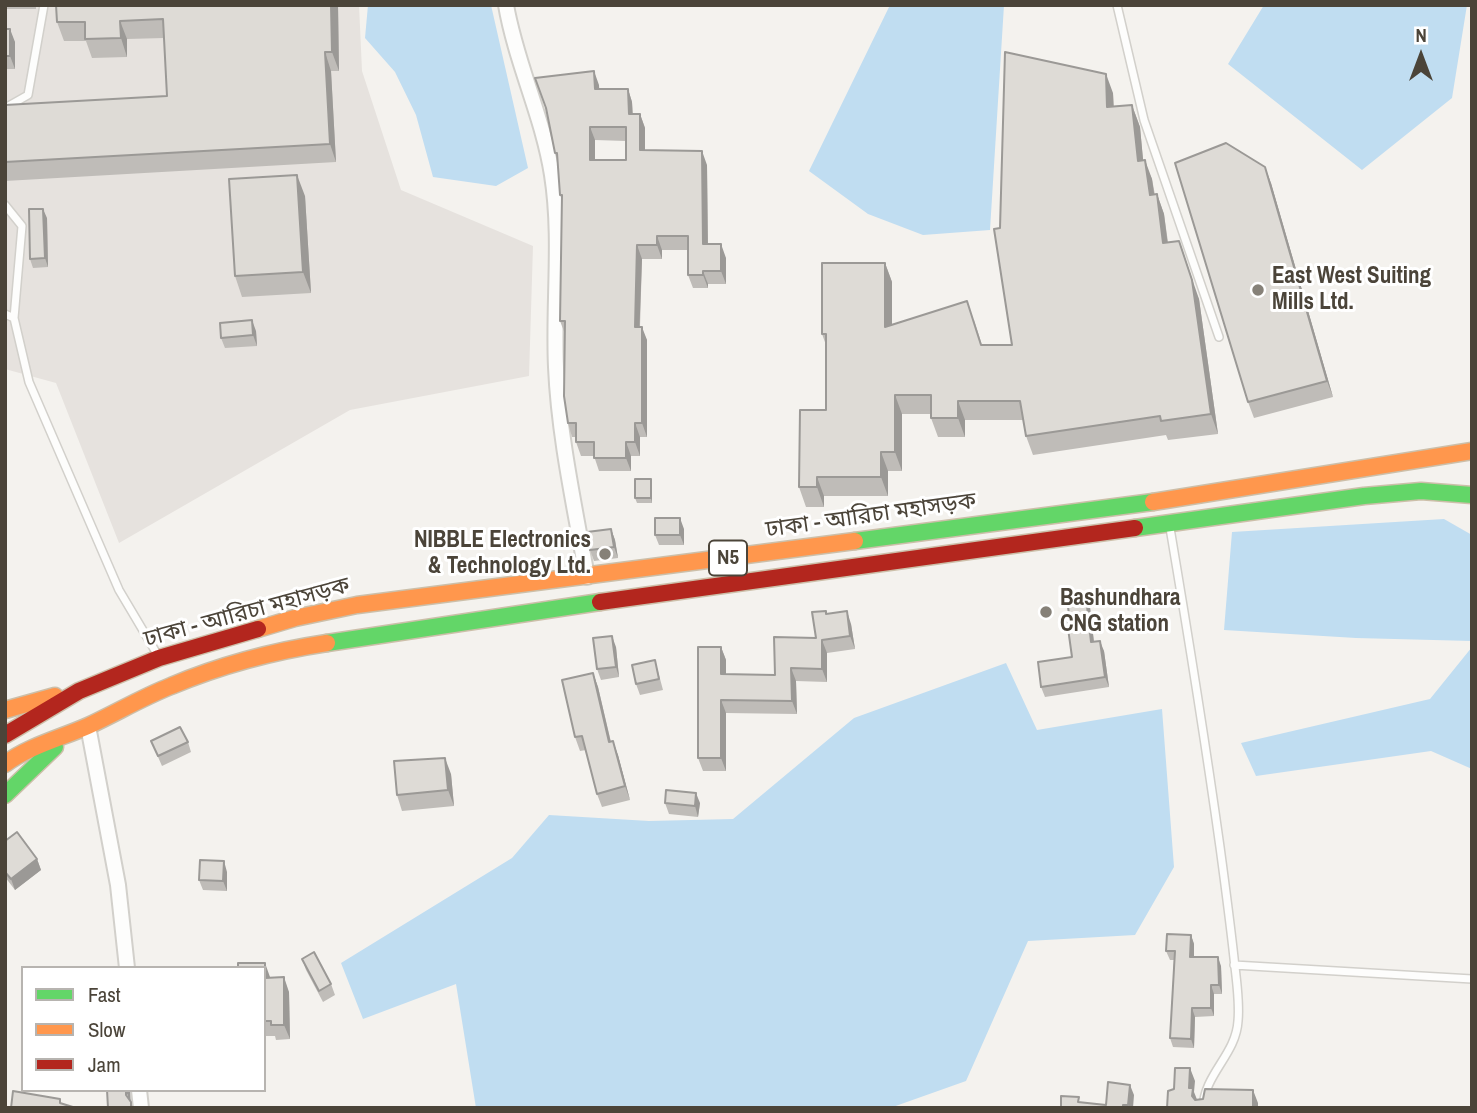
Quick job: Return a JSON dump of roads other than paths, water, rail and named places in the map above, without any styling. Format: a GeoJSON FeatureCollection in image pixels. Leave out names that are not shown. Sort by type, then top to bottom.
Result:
{"type":"FeatureCollection","features":[{"type":"Feature","properties":{"kind":"highway","name":"ঢাকা - আরিচা মহাসড়ক"},"geometry":{"type":"LineString","coordinates":[[5,710],[79,691],[159,658],[295,618],[357,605],[1165,500],[1472,452]]}},
{"type":"Feature","properties":{"kind":"highway","name":"N5"},"geometry":{"type":"LineString","coordinates":[[5,764],[16,756],[88,726],[170,685],[231,664],[295,648],[511,614],[1364,496],[1421,491],[1472,495]]}},
{"type":"Feature","properties":{"kind":"highway","name":"ঢাকা - আরিচা মহাসড়ক"},"geometry":{"type":"LineString","coordinates":[[5,735],[79,691]]}},
{"type":"Feature","properties":{"kind":"highway"},"geometry":{"type":"LineString","coordinates":[[5,795],[72,733]]}},
{"type":"Feature","properties":{"kind":"street"},"geometry":{"type":"LineString","coordinates":[[506,5],[552,173],[559,404],[587,577]]}},
{"type":"Feature","properties":{"kind":"street"},"geometry":{"type":"LineString","coordinates":[[88,726],[118,885],[127,966]]}},
{"type":"Feature","properties":{"kind":"lane"},"geometry":{"type":"LineString","coordinates":[[5,108],[28,95],[44,5]]}},
{"type":"Feature","properties":{"kind":"lane"},"geometry":{"type":"LineString","coordinates":[[1117,5],[1144,120],[1219,337]]}},
{"type":"Feature","properties":{"kind":"lane"},"geometry":{"type":"LineString","coordinates":[[5,205],[22,226],[15,318],[29,382],[119,590],[159,658]]}},
{"type":"Feature","properties":{"kind":"lane"},"geometry":{"type":"LineString","coordinates":[[5,314],[15,318]]}},
{"type":"Feature","properties":{"kind":"lane"},"geometry":{"type":"LineString","coordinates":[[1169,524],[1195,676],[1226,888],[1238,1021],[1228,1053],[1209,1080],[1203,1108]]}},
{"type":"Feature","properties":{"kind":"lane"},"geometry":{"type":"LineString","coordinates":[[1234,965],[1472,979]]}},
{"type":"Feature","properties":{"kind":"water"},"geometry":{"type":"Polygon","coordinates":[[[368,5],[491,5],[528,168],[496,186],[433,177],[416,115],[395,72],[365,38],[368,5]]]}},
{"type":"Feature","properties":{"kind":"water"},"geometry":{"type":"Polygon","coordinates":[[[890,5],[1004,5],[990,230],[923,235],[868,214],[809,171],[890,5]]]}},
{"type":"Feature","properties":{"kind":"water"},"geometry":{"type":"Polygon","coordinates":[[[1264,5],[1467,5],[1452,98],[1362,170],[1228,64],[1264,5]]]}},
{"type":"Feature","properties":{"kind":"water"},"geometry":{"type":"Polygon","coordinates":[[[1444,519],[1472,535],[1472,641],[1356,638],[1224,630],[1232,532],[1444,519]]]}},
{"type":"Feature","properties":{"kind":"water"},"geometry":{"type":"Polygon","coordinates":[[[1472,647],[1472,769],[1431,751],[1256,776],[1241,743],[1430,699],[1472,647]]]}},
{"type":"Feature","properties":{"kind":"water"},"geometry":{"type":"Polygon","coordinates":[[[1006,663],[1037,730],[1162,709],[1174,867],[1135,935],[1028,941],[966,1081],[890,1108],[476,1108],[456,984],[363,1019],[341,963],[512,858],[549,815],[649,821],[733,819],[854,718],[1006,663]]]}},
{"type":"Feature","properties":{"kind":"place","name":"East West Suiting Mills Ltd."},"geometry":{"type":"Point","coordinates":[1258,290]}},
{"type":"Feature","properties":{"kind":"place","name":"NIBBLE Electronics & Technology Ltd."},"geometry":{"type":"Point","coordinates":[605,554]}},
{"type":"Feature","properties":{"kind":"place","name":"Bashundhara CNG station"},"geometry":{"type":"Point","coordinates":[1046,612]}}]}
